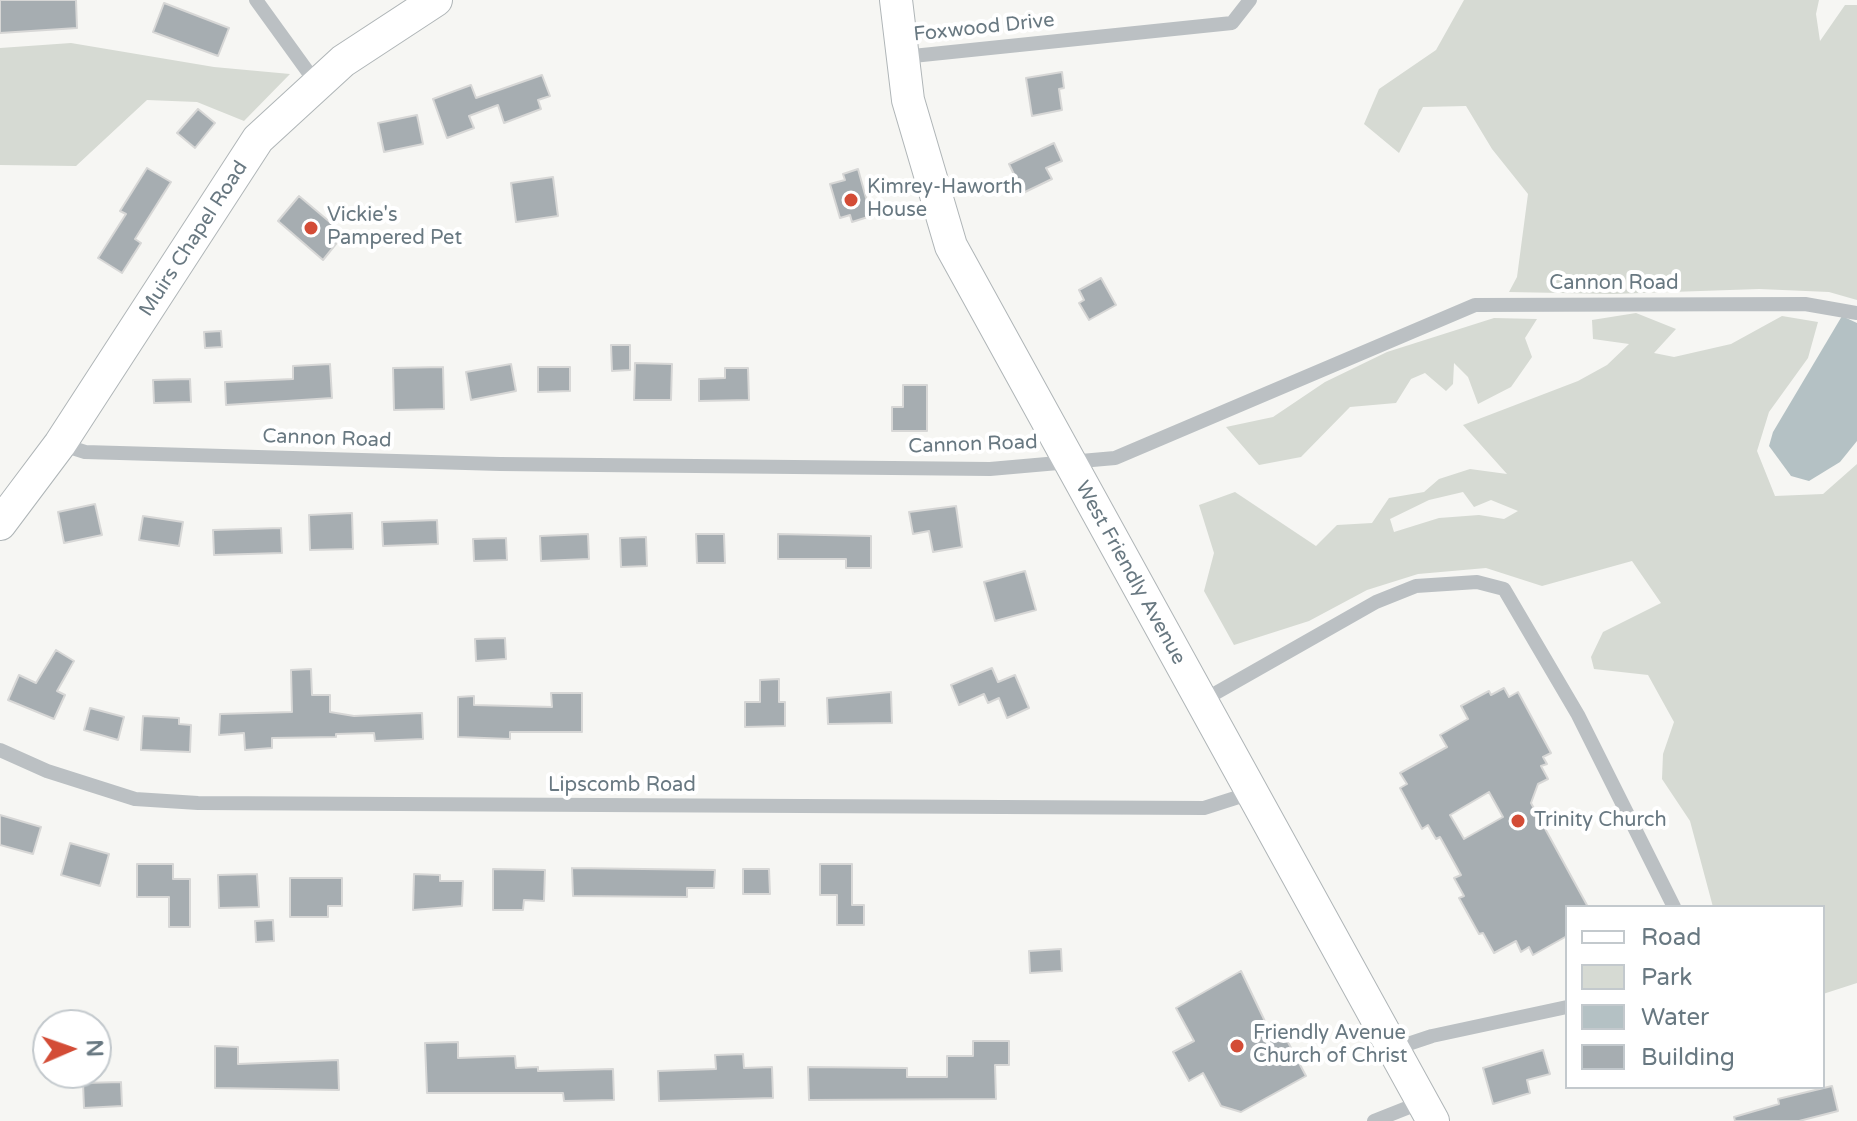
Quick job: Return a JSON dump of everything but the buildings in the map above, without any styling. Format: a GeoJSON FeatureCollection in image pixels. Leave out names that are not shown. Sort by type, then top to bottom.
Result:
{"type":"FeatureCollection","features":[{"type":"Feature","properties":{"kind":"main road","name":"Muirs Chapel Road"},"geometry":{"type":"LineString","coordinates":[[0,524],[60,444],[258,139],[316,83],[436,0]]}},
{"type":"Feature","properties":{"kind":"main road","name":"West Friendly Avenue"},"geometry":{"type":"LineString","coordinates":[[896,0],[908,100],[951,246],[1427,1112]]}},
{"type":"Feature","properties":{"kind":"street"},"geometry":{"type":"LineString","coordinates":[[256,0],[316,83]]}},
{"type":"Feature","properties":{"kind":"street","name":"Foxwood Drive"},"geometry":{"type":"LineString","coordinates":[[903,57],[1232,23],[1250,0]]}},
{"type":"Feature","properties":{"kind":"street","name":"Cannon Road"},"geometry":{"type":"LineString","coordinates":[[60,444],[85,452],[500,464],[990,469],[1115,458],[1475,305],[1805,304],[1857,313]]}},
{"type":"Feature","properties":{"kind":"street"},"geometry":{"type":"LineString","coordinates":[[1200,702],[1376,602],[1416,586],[1477,582],[1504,589],[1578,715],[1673,905]]}},
{"type":"Feature","properties":{"kind":"street","name":"Lipscomb Road"},"geometry":{"type":"LineString","coordinates":[[0,750],[47,771],[135,799],[198,803],[1204,808],[1251,793]]}},
{"type":"Feature","properties":{"kind":"street"},"geometry":{"type":"LineString","coordinates":[[1393,1050],[1432,1036],[1565,1007]]}},
{"type":"Feature","properties":{"kind":"street"},"geometry":{"type":"LineString","coordinates":[[1374,1121],[1427,1112]]}},
{"type":"Feature","properties":{"kind":"green space"},"geometry":{"type":"Polygon","coordinates":[[[1464,0],[1819,0],[1816,14],[1820,41],[1845,5],[1857,5],[1857,300],[1829,292],[1759,289],[1613,294],[1509,292],[1517,277],[1528,194],[1492,149],[1466,106],[1423,107],[1399,153],[1364,124],[1379,89],[1436,50],[1464,0]]]}},
{"type":"Feature","properties":{"kind":"green space"},"geometry":{"type":"Polygon","coordinates":[[[71,43],[214,67],[290,74],[244,121],[197,102],[147,100],[76,166],[0,165],[0,48],[71,43]]]}},
{"type":"Feature","properties":{"kind":"green space"},"geometry":{"type":"Polygon","coordinates":[[[1636,313],[1676,329],[1654,353],[1674,357],[1731,344],[1782,316],[1818,322],[1808,358],[1769,412],[1757,451],[1775,496],[1823,494],[1857,464],[1857,983],[1825,993],[1825,905],[1712,905],[1690,821],[1662,779],[1663,754],[1674,722],[1648,675],[1594,669],[1591,657],[1603,632],[1661,603],[1632,561],[1542,586],[1486,568],[1418,574],[1367,590],[1309,621],[1234,645],[1204,591],[1214,553],[1199,505],[1235,492],[1316,546],[1337,525],[1372,523],[1389,498],[1424,492],[1439,479],[1470,469],[1507,474],[1463,425],[1578,381],[1607,365],[1629,344],[1593,339],[1592,320],[1636,313]],[[1463,492],[1429,500],[1390,519],[1394,532],[1439,518],[1479,515],[1504,519],[1518,511],[1491,500],[1474,507],[1463,492]]]}},
{"type":"Feature","properties":{"kind":"green space"},"geometry":{"type":"Polygon","coordinates":[[[1494,318],[1537,319],[1525,338],[1532,357],[1511,387],[1478,404],[1468,377],[1454,363],[1453,384],[1446,391],[1425,373],[1411,379],[1396,403],[1350,407],[1301,457],[1259,465],[1226,427],[1273,417],[1325,382],[1387,352],[1494,318]]]}},
{"type":"Feature","properties":{"kind":"water"},"geometry":{"type":"Polygon","coordinates":[[[1842,316],[1857,323],[1857,441],[1840,462],[1809,481],[1791,476],[1769,446],[1773,432],[1842,316]]]}},
{"type":"Feature","properties":{"kind":"place","name":"Kimrey-Haworth House"},"geometry":{"type":"Point","coordinates":[851,200]}},
{"type":"Feature","properties":{"kind":"place","name":"Vickie's Pampered Pet"},"geometry":{"type":"Point","coordinates":[311,228]}},
{"type":"Feature","properties":{"kind":"place","name":"Trinity Church"},"geometry":{"type":"Point","coordinates":[1518,821]}},
{"type":"Feature","properties":{"kind":"place","name":"Friendly Avenue Church of Christ"},"geometry":{"type":"Point","coordinates":[1237,1046]}}]}
